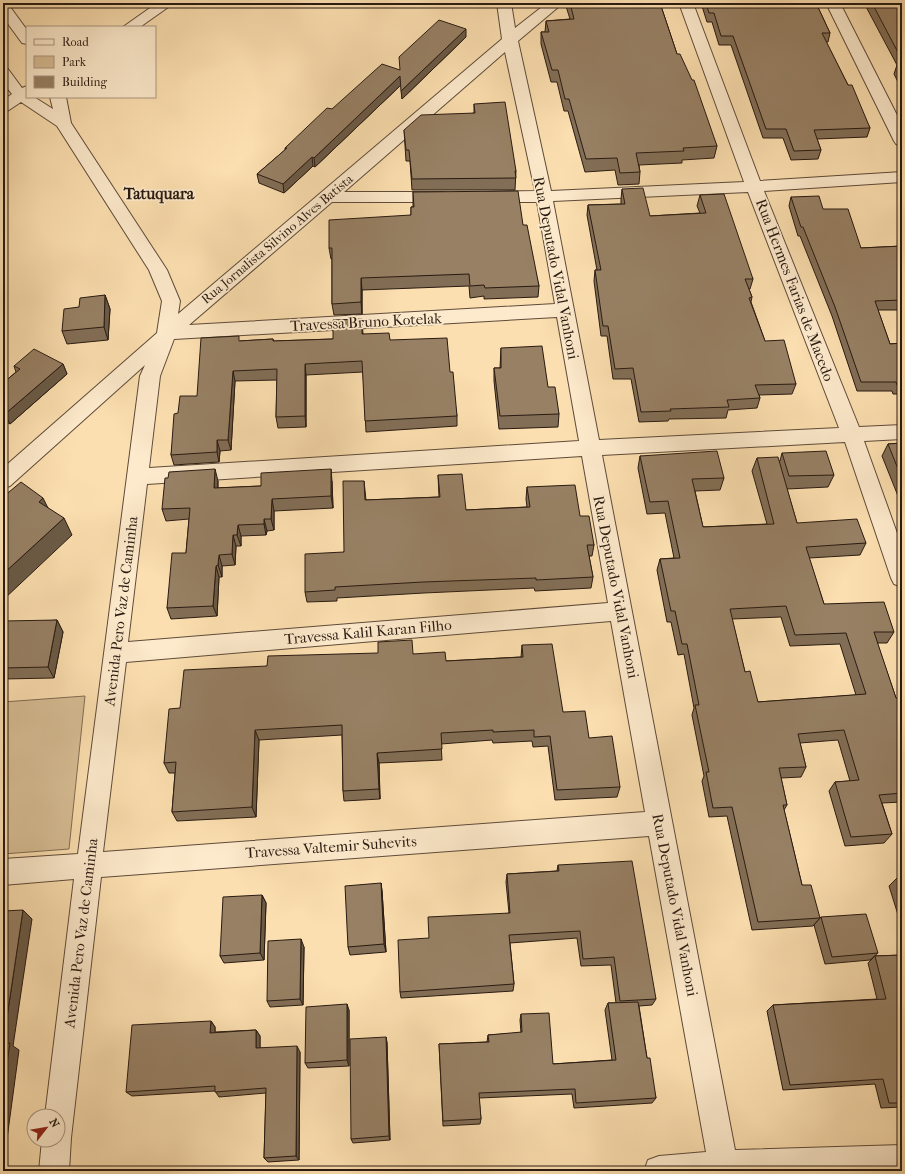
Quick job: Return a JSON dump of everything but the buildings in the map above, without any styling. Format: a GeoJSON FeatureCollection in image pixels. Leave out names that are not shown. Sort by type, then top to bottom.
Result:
{"type":"FeatureCollection","features":[{"type":"Feature","properties":{"kind":"street"},"geometry":{"type":"LineString","coordinates":[[131,26],[150,8],[167,3]]}},
{"type":"Feature","properties":{"kind":"street","name":"Rua Deputado Vidal Vanhoni"},"geometry":{"type":"LineString","coordinates":[[504,3],[510,40],[544,196],[723,1168]]}},
{"type":"Feature","properties":{"kind":"street","name":"Rua Jornalista Silvino Alves Batista"},"geometry":{"type":"LineString","coordinates":[[3,480],[166,333],[328,197],[510,40],[556,3]]}},
{"type":"Feature","properties":{"kind":"street","name":"Rua Hermes Farias de Macedo"},"geometry":{"type":"LineString","coordinates":[[686,3],[754,186],[852,434],[902,578]]}},
{"type":"Feature","properties":{"kind":"street"},"geometry":{"type":"LineString","coordinates":[[833,3],[902,141]]}},
{"type":"Feature","properties":{"kind":"street"},"geometry":{"type":"LineString","coordinates":[[3,7],[26,39]]}},
{"type":"Feature","properties":{"kind":"street","name":"Avenida Pero Vaz de Caminha"},"geometry":{"type":"LineString","coordinates":[[3,72],[24,93]]}},
{"type":"Feature","properties":{"kind":"street"},"geometry":{"type":"LineString","coordinates":[[3,107],[24,93]]}},
{"type":"Feature","properties":{"kind":"street","name":"Avenida Pero Vaz de Caminha"},"geometry":{"type":"LineString","coordinates":[[31,98],[63,122],[158,270],[171,301],[166,333],[150,376],[89,865],[61,1108]]}},
{"type":"Feature","properties":{"kind":"street","name":"Avenida Pero Vaz de Caminha"},"geometry":{"type":"LineString","coordinates":[[58,98],[63,122]]}},
{"type":"Feature","properties":{"kind":"street"},"geometry":{"type":"LineString","coordinates":[[328,197],[544,196],[754,186],[902,176]]}},
{"type":"Feature","properties":{"kind":"street","name":"Travessa Bruno Kotelak"},"geometry":{"type":"LineString","coordinates":[[166,333],[565,310]]}},
{"type":"Feature","properties":{"kind":"street"},"geometry":{"type":"LineString","coordinates":[[138,477],[590,448],[902,432]]}},
{"type":"Feature","properties":{"kind":"street","name":"Travessa Kalil Karan Filho"},"geometry":{"type":"LineString","coordinates":[[116,653],[620,611]]}},
{"type":"Feature","properties":{"kind":"street","name":"Travessa Valtemir Suhevits"},"geometry":{"type":"LineString","coordinates":[[3,872],[660,823]]}},
{"type":"Feature","properties":{"kind":"street"},"geometry":{"type":"LineString","coordinates":[[54,1171],[56,1148]]}},
{"type":"Feature","properties":{"kind":"street"},"geometry":{"type":"LineString","coordinates":[[659,1171],[902,1160]]}},
{"type":"Feature","properties":{"kind":"green space"},"geometry":{"type":"Polygon","coordinates":[[[85,696],[69,849],[3,854],[3,702],[85,696]]]}},
{"type":"Feature","properties":{"kind":"district","name":"Tatuquara"},"geometry":{"type":"Point","coordinates":[159,193]}}]}
